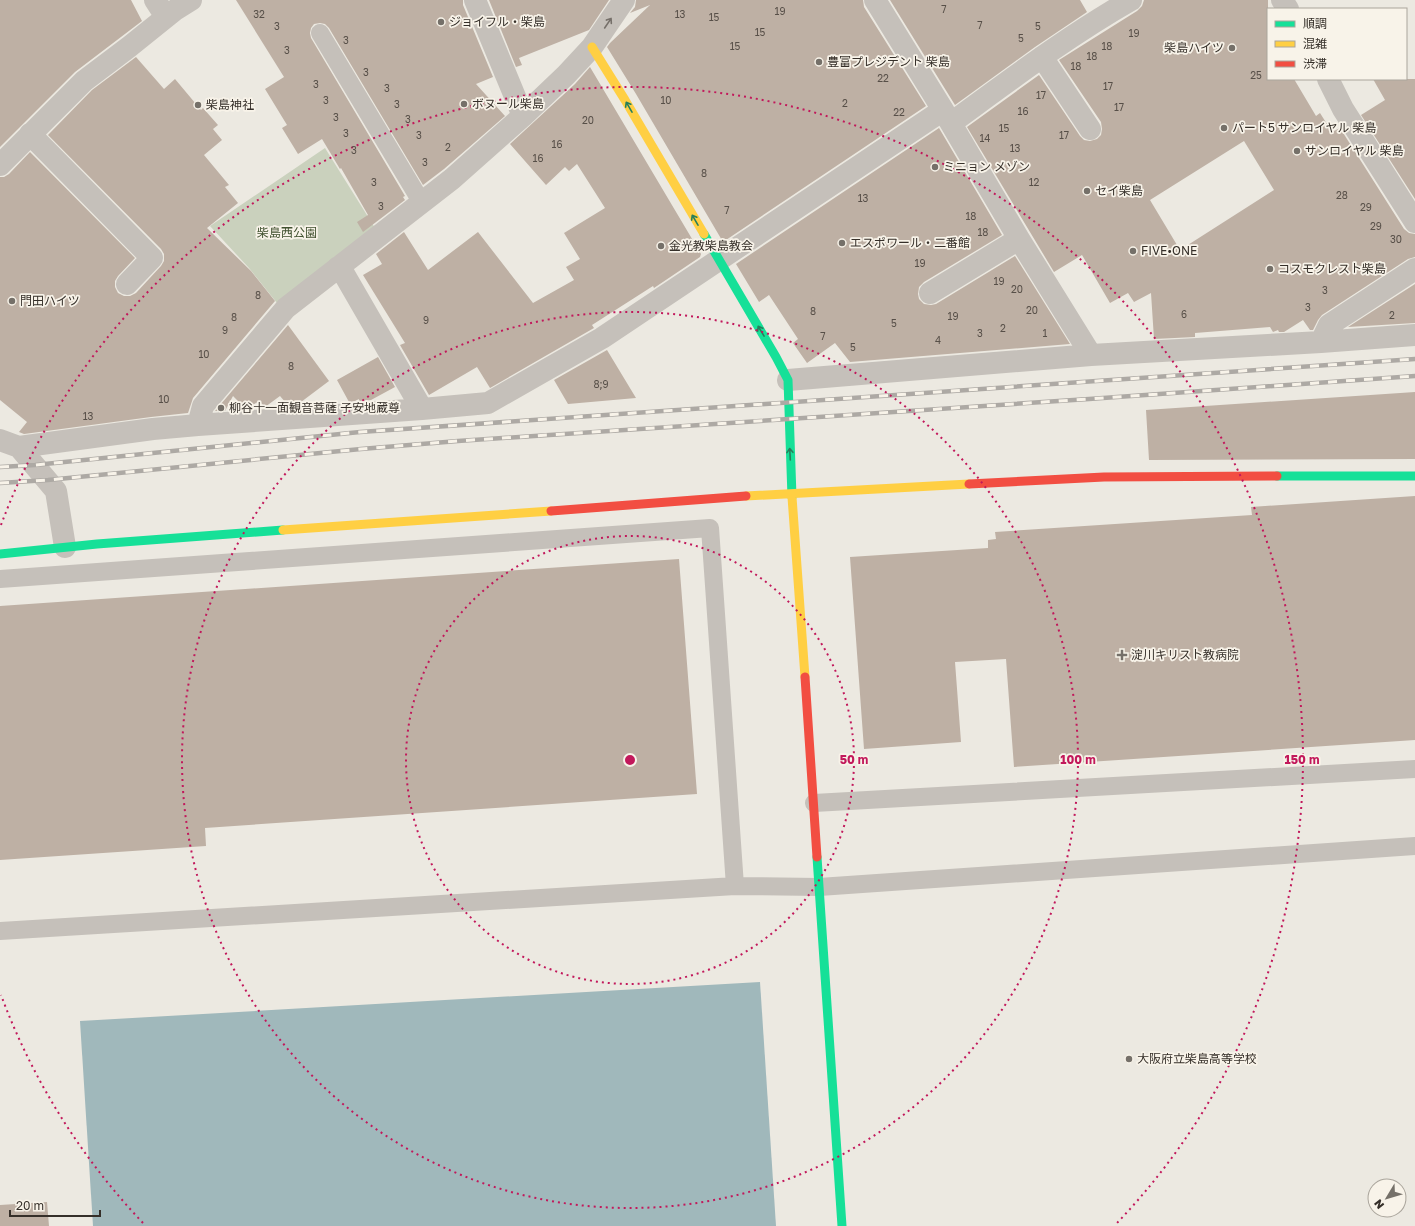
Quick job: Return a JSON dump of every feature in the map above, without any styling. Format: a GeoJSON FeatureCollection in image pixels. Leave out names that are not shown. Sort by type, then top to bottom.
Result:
{"type":"FeatureCollection","features":[{"type":"Feature","properties":{"kind":"street"},"geometry":{"type":"LineString","coordinates":[[0,165],[84,81],[129,47],[161,8],[191,0]]}},
{"type":"Feature","properties":{"kind":"street"},"geometry":{"type":"LineString","coordinates":[[475,0],[523,116]]}},
{"type":"Feature","properties":{"kind":"street"},"geometry":{"type":"LineString","coordinates":[[198,425],[203,406],[286,308],[452,179],[523,116],[566,75],[592,47],[624,0]]}},
{"type":"Feature","properties":{"kind":"street"},"geometry":{"type":"LineString","coordinates":[[875,0],[947,117],[1018,239],[1091,355]]}},
{"type":"Feature","properties":{"kind":"street"},"geometry":{"type":"LineString","coordinates":[[10,443],[198,425],[488,403],[602,338],[718,260],[1042,57],[1104,15],[1131,0]]}},
{"type":"Feature","properties":{"kind":"street"},"geometry":{"type":"LineString","coordinates":[[592,47],[629,107],[776,357],[788,380],[792,493],[842,1226]]}},
{"type":"Feature","properties":{"kind":"street"},"geometry":{"type":"LineString","coordinates":[[1042,57],[1090,129]]}},
{"type":"Feature","properties":{"kind":"street"},"geometry":{"type":"LineString","coordinates":[[1328,80],[1343,109],[1415,222]]}},
{"type":"Feature","properties":{"kind":"street"},"geometry":{"type":"LineString","coordinates":[[30,134],[152,258],[127,284]]}},
{"type":"Feature","properties":{"kind":"street"},"geometry":{"type":"LineString","coordinates":[[930,293],[1018,239]]}},
{"type":"Feature","properties":{"kind":"street"},"geometry":{"type":"LineString","coordinates":[[338,267],[344,274],[422,409]]}},
{"type":"Feature","properties":{"kind":"street"},"geometry":{"type":"LineString","coordinates":[[1321,342],[1329,326],[1415,269]]}},
{"type":"Feature","properties":{"kind":"street"},"geometry":{"type":"LineString","coordinates":[[788,380],[1091,355],[1415,335]]}},
{"type":"Feature","properties":{"kind":"street"},"geometry":{"type":"LineString","coordinates":[[10,443],[56,491],[65,547]]}},
{"type":"Feature","properties":{"kind":"street"},"geometry":{"type":"LineString","coordinates":[[0,554],[65,547],[792,493],[1104,477],[1415,476]]}},
{"type":"Feature","properties":{"kind":"lane"},"geometry":{"type":"LineString","coordinates":[[320,33],[422,203]]}},
{"type":"Feature","properties":{"kind":"lane"},"geometry":{"type":"LineString","coordinates":[[0,579],[710,528],[735,886]]}},
{"type":"Feature","properties":{"kind":"lane"},"geometry":{"type":"LineString","coordinates":[[814,803],[1415,769]]}},
{"type":"Feature","properties":{"kind":"lane"},"geometry":{"type":"LineString","coordinates":[[0,931],[735,886],[819,888],[1415,846]]}},
{"type":"Feature","properties":{"kind":"green space","name":"柴島西公園"},"geometry":{"type":"Polygon","coordinates":[[[325,148],[375,228],[277,303],[249,268],[210,226],[325,148]]]}},
{"type":"Feature","properties":{"kind":"water"},"geometry":{"type":"Polygon","coordinates":[[[760,982],[776,1226],[93,1226],[80,1021],[760,982]]]}},
{"type":"Feature","properties":{"kind":"building"},"geometry":{"type":"Polygon","coordinates":[[[0,0],[131,0],[142,21],[75,72],[0,147],[0,0]]]}},
{"type":"Feature","properties":{"kind":"building"},"geometry":{"type":"Polygon","coordinates":[[[236,0],[463,0],[463,5],[493,77],[476,84],[505,116],[444,169],[423,185],[329,28],[325,24],[314,24],[311,28],[311,38],[405,196],[403,197],[405,200],[363,232],[357,222],[368,215],[341,168],[340,169],[322,139],[298,154],[282,128],[287,125],[265,89],[284,77],[236,0]]]}},
{"type":"Feature","properties":{"kind":"building"},"geometry":{"type":"Polygon","coordinates":[[[489,0],[609,0],[589,30],[519,58],[522,65],[516,67],[489,0]]]}},
{"type":"Feature","properties":{"kind":"building"},"geometry":{"type":"Polygon","coordinates":[[[636,0],[863,0],[864,7],[926,106],[723,242],[607,47],[650,5],[630,13],[635,7],[636,0]]]}},
{"type":"Feature","properties":{"kind":"building"},"geometry":{"type":"Polygon","coordinates":[[[890,0],[1080,0],[1087,12],[1035,47],[955,105],[890,0]]]}},
{"type":"Feature","properties":{"kind":"building"},"geometry":{"type":"Polygon","coordinates":[[[1144,0],[1268,0],[1267,80],[1295,80],[1316,116],[1320,113],[1332,132],[1340,128],[1404,229],[1409,233],[1415,234],[1415,257],[1408,259],[1322,315],[1313,330],[1310,330],[1303,320],[1284,332],[1279,332],[1278,330],[1273,332],[1270,327],[1195,333],[1195,337],[1154,339],[1151,293],[1134,302],[1128,293],[1110,303],[1082,255],[1054,272],[967,127],[1039,75],[1080,136],[1084,140],[1090,141],[1097,139],[1101,135],[1101,122],[1059,60],[1137,11],[1142,6],[1144,0]],[[1244,141],[1150,200],[1180,250],[1274,190],[1244,141]]]}},
{"type":"Feature","properties":{"kind":"building"},"geometry":{"type":"Polygon","coordinates":[[[136,57],[164,89],[175,79],[201,110],[203,108],[218,125],[213,129],[222,140],[204,155],[229,185],[225,187],[238,203],[207,228],[251,271],[275,301],[193,398],[188,413],[24,434],[19,432],[27,422],[0,400],[0,177],[4,177],[9,174],[30,152],[135,258],[118,276],[115,281],[115,287],[118,293],[124,296],[130,296],[136,293],[161,266],[164,261],[164,254],[161,249],[48,135],[92,90],[136,57]]]}},
{"type":"Feature","properties":{"kind":"building"},"geometry":{"type":"Polygon","coordinates":[[[590,67],[701,254],[700,257],[654,288],[653,286],[592,325],[594,328],[490,388],[477,367],[429,395],[400,345],[405,343],[363,275],[382,264],[376,254],[404,232],[428,270],[478,232],[533,303],[574,280],[566,267],[580,259],[564,233],[605,208],[577,164],[569,171],[565,167],[546,185],[510,144],[575,84],[590,67]]]}},
{"type":"Feature","properties":{"kind":"building"},"geometry":{"type":"Polygon","coordinates":[[[1415,79],[1415,199],[1361,115],[1385,100],[1374,80],[1415,79]]]}},
{"type":"Feature","properties":{"kind":"building"},"geometry":{"type":"Polygon","coordinates":[[[939,128],[1002,235],[924,282],[919,287],[919,299],[924,304],[936,304],[1015,256],[1070,344],[850,362],[835,343],[807,363],[793,343],[798,339],[769,295],[759,302],[736,264],[939,128]]]}},
{"type":"Feature","properties":{"kind":"building"},"geometry":{"type":"Polygon","coordinates":[[[1415,284],[1415,323],[1348,327],[1415,284]]]}},
{"type":"Feature","properties":{"kind":"building"},"geometry":{"type":"Polygon","coordinates":[[[288,325],[329,381],[297,405],[294,401],[291,403],[289,400],[286,403],[280,396],[265,407],[259,401],[251,406],[246,402],[242,405],[233,396],[225,411],[215,411],[288,325]]]}},
{"type":"Feature","properties":{"kind":"building"},"geometry":{"type":"Polygon","coordinates":[[[607,350],[636,398],[568,404],[554,380],[607,350]]]}},
{"type":"Feature","properties":{"kind":"building"},"geometry":{"type":"Polygon","coordinates":[[[378,357],[395,387],[371,400],[359,401],[359,399],[349,402],[337,380],[378,357]]]}},
{"type":"Feature","properties":{"kind":"building"},"geometry":{"type":"Polygon","coordinates":[[[1415,392],[1415,459],[1149,460],[1146,410],[1415,392]]]}},
{"type":"Feature","properties":{"kind":"building","name":"淀川キリスト教病院"},"geometry":{"type":"Polygon","coordinates":[[[1415,496],[1415,740],[1014,767],[1006,659],[955,662],[961,742],[864,749],[850,557],[988,548],[988,540],[996,539],[995,532],[1252,515],[1251,507],[1415,496]]]}},
{"type":"Feature","properties":{"kind":"building"},"geometry":{"type":"Polygon","coordinates":[[[679,559],[697,794],[205,828],[206,846],[0,860],[0,606],[679,559]]]}},
{"type":"Feature","properties":{"kind":"building"},"geometry":{"type":"Polygon","coordinates":[[[47,1202],[49,1226],[0,1226],[0,1205],[47,1202]]]}},
{"type":"Feature","properties":{"kind":"railway"},"geometry":{"type":"LineString","coordinates":[[0,467],[35,465],[360,432],[1415,359]]}},
{"type":"Feature","properties":{"kind":"railway"},"geometry":{"type":"LineString","coordinates":[[0,483],[48,480],[361,449],[458,441],[1415,376]]}},
{"type":"Feature","properties":{"kind":"traffic: fast"},"geometry":{"type":"LineString","coordinates":[[704,234],[788,380],[792,497]]}},
{"type":"Feature","properties":{"kind":"traffic: fast"},"geometry":{"type":"LineString","coordinates":[[1277,476],[1415,476]]}},
{"type":"Feature","properties":{"kind":"traffic: fast"},"geometry":{"type":"LineString","coordinates":[[0,554],[97,544],[283,530]]}},
{"type":"Feature","properties":{"kind":"traffic: fast"},"geometry":{"type":"LineString","coordinates":[[817,857],[842,1226]]}},
{"type":"Feature","properties":{"kind":"traffic: slow"},"geometry":{"type":"LineString","coordinates":[[592,47],[704,234]]}},
{"type":"Feature","properties":{"kind":"traffic: slow"},"geometry":{"type":"LineString","coordinates":[[746,496],[969,484]]}},
{"type":"Feature","properties":{"kind":"traffic: slow"},"geometry":{"type":"LineString","coordinates":[[792,497],[805,677]]}},
{"type":"Feature","properties":{"kind":"traffic: slow"},"geometry":{"type":"LineString","coordinates":[[283,530],[551,511]]}},
{"type":"Feature","properties":{"kind":"traffic: jam"},"geometry":{"type":"LineString","coordinates":[[969,484],[1104,477],[1277,476]]}},
{"type":"Feature","properties":{"kind":"traffic: jam"},"geometry":{"type":"LineString","coordinates":[[551,511],[746,496]]}},
{"type":"Feature","properties":{"kind":"traffic: jam"},"geometry":{"type":"LineString","coordinates":[[805,677],[817,857]]}},
{"type":"Feature","properties":{"kind":"place","name":"ジョイフル・柴島"},"geometry":{"type":"Point","coordinates":[441,22]}},
{"type":"Feature","properties":{"kind":"place","name":"柴島ハイツ"},"geometry":{"type":"Point","coordinates":[1232,48]}},
{"type":"Feature","properties":{"kind":"place","name":"豊富プレジデント 柴島"},"geometry":{"type":"Point","coordinates":[819,62]}},
{"type":"Feature","properties":{"kind":"place","name":"ボヌール柴島"},"geometry":{"type":"Point","coordinates":[464,104]}},
{"type":"Feature","properties":{"kind":"place","name":"柴島神社"},"geometry":{"type":"Point","coordinates":[198,105]}},
{"type":"Feature","properties":{"kind":"place","name":"パート5 サンロイヤル 柴島"},"geometry":{"type":"Point","coordinates":[1224,128]}},
{"type":"Feature","properties":{"kind":"place","name":"サンロイヤル 柴島"},"geometry":{"type":"Point","coordinates":[1297,151]}},
{"type":"Feature","properties":{"kind":"place","name":"ミニョン メゾン"},"geometry":{"type":"Point","coordinates":[935,167]}},
{"type":"Feature","properties":{"kind":"place","name":"セイ柴島"},"geometry":{"type":"Point","coordinates":[1087,191]}},
{"type":"Feature","properties":{"kind":"place","name":"エスポワール・二番館"},"geometry":{"type":"Point","coordinates":[842,243]}},
{"type":"Feature","properties":{"kind":"place","name":"金光教柴島教会"},"geometry":{"type":"Point","coordinates":[661,246]}},
{"type":"Feature","properties":{"kind":"place","name":"FIVE•ONE"},"geometry":{"type":"Point","coordinates":[1133,251]}},
{"type":"Feature","properties":{"kind":"place","name":"コスモクレスト柴島"},"geometry":{"type":"Point","coordinates":[1270,269]}},
{"type":"Feature","properties":{"kind":"place","name":"門田ハイツ"},"geometry":{"type":"Point","coordinates":[12,301]}},
{"type":"Feature","properties":{"kind":"place","name":"柳谷十一面観音菩薩 子安地蔵尊"},"geometry":{"type":"Point","coordinates":[221,408]}},
{"type":"Feature","properties":{"kind":"place","name":"淀川キリスト教病院"},"geometry":{"type":"Point","coordinates":[1122,655]}},
{"type":"Feature","properties":{"kind":"place","name":"大阪府立柴島高等学校"},"geometry":{"type":"Point","coordinates":[1129,1059]}}]}
